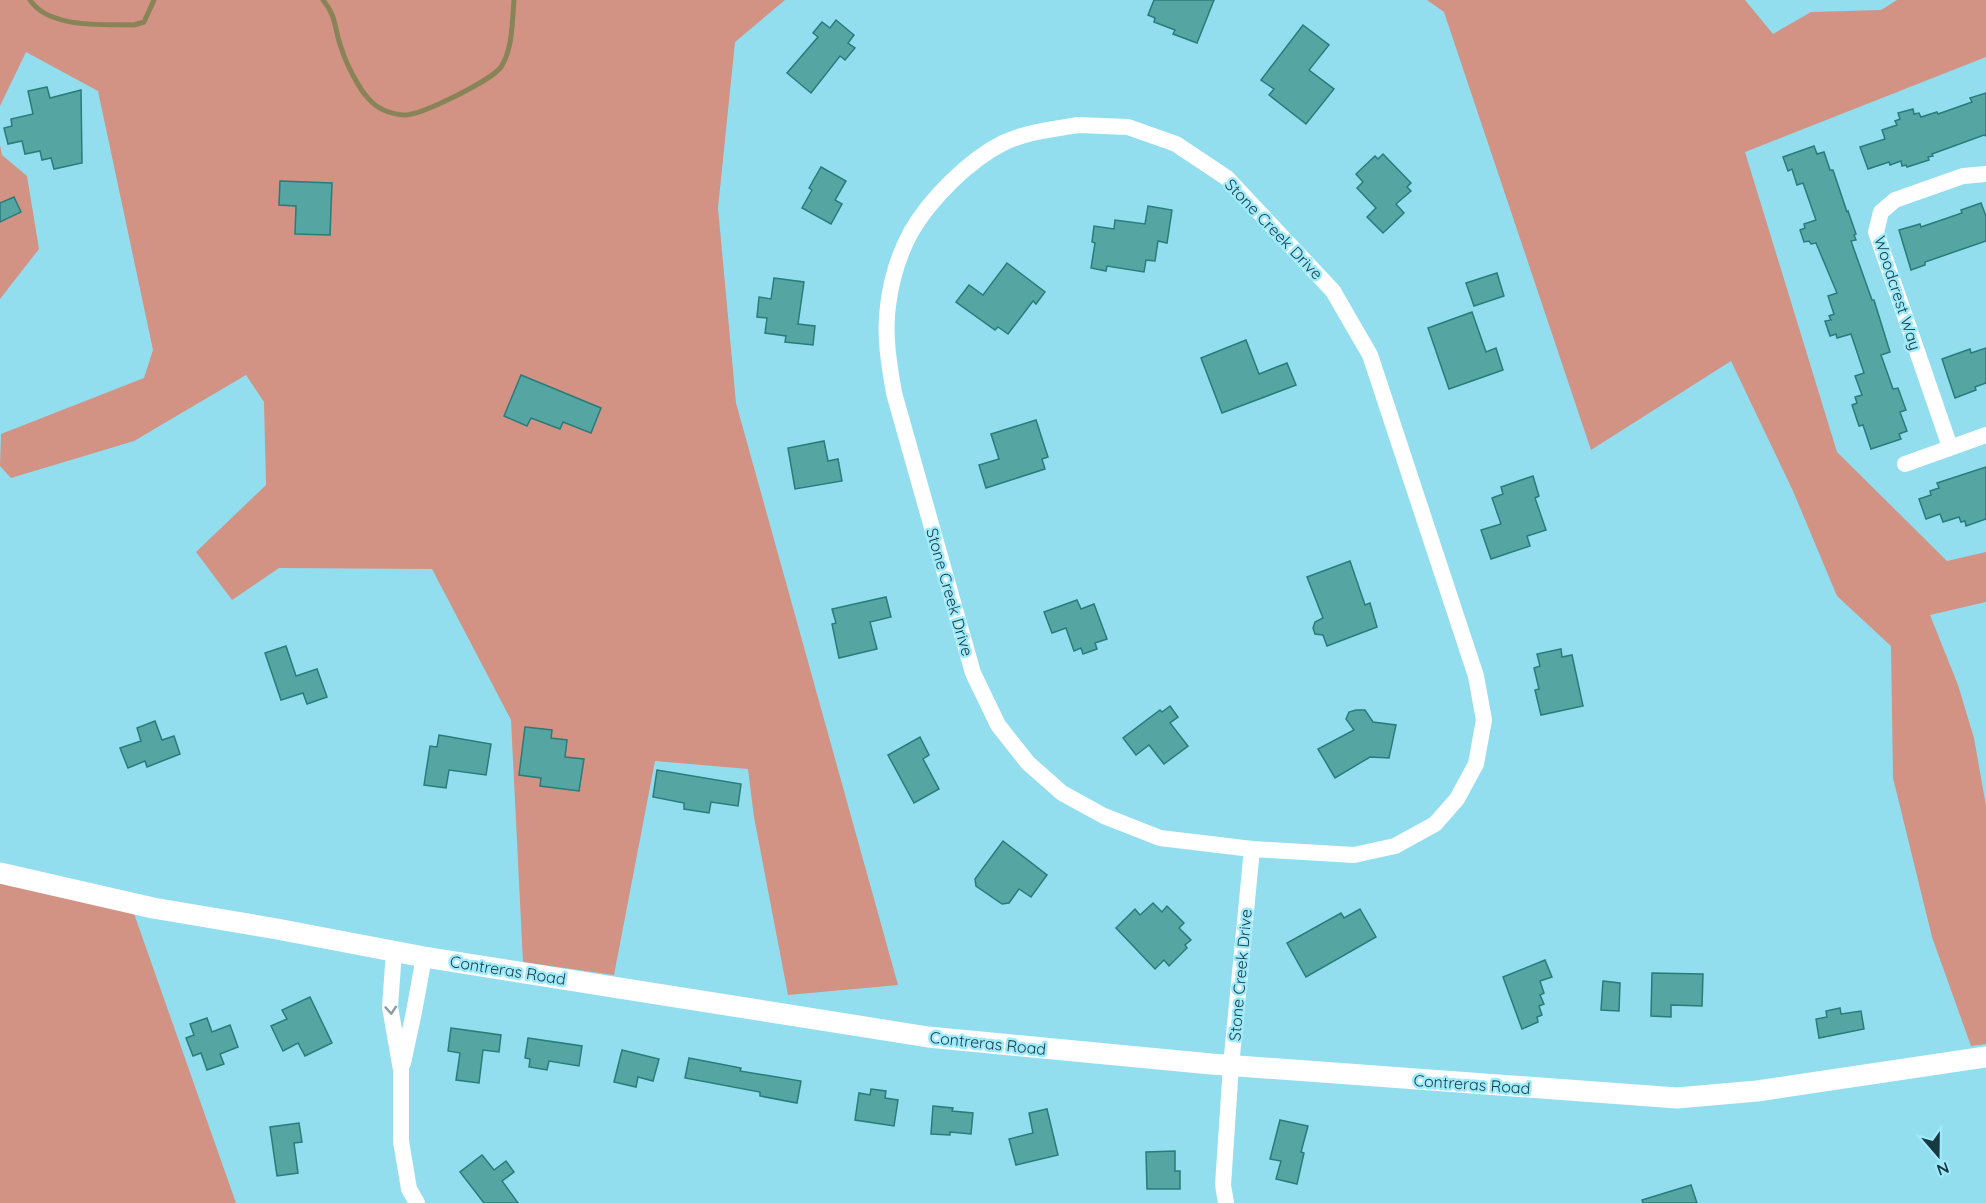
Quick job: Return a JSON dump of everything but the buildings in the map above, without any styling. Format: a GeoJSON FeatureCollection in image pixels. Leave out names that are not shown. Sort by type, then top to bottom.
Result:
{"type":"FeatureCollection","features":[{"type":"Feature","properties":{"kind":"street","name":"Stone Creek Drive"},"geometry":{"type":"LineString","coordinates":[[1078,125],[1128,127],[1176,144],[1227,178],[1333,291],[1370,355],[1476,676],[1484,720],[1476,764],[1456,799],[1435,824],[1395,846],[1354,855],[1252,849],[1160,837],[1104,816],[1062,793],[1028,763],[998,725],[973,673],[894,393],[886,347],[887,307],[895,272],[911,232],[941,192],[972,162],[1003,143],[1039,132],[1078,125]]}},
{"type":"Feature","properties":{"kind":"street","name":"Woodcrest Way"},"geometry":{"type":"LineString","coordinates":[[1950,447],[1876,232],[1881,212],[1895,200],[1963,176],[1986,174]]}},
{"type":"Feature","properties":{"kind":"street"},"geometry":{"type":"LineString","coordinates":[[1905,464],[1986,435]]}},
{"type":"Feature","properties":{"kind":"street","name":"Stone Creek Drive"},"geometry":{"type":"LineString","coordinates":[[1226,1203],[1223,1185],[1231,1066],[1252,849]]}},
{"type":"Feature","properties":{"kind":"street","name":"Contreras Road"},"geometry":{"type":"LineString","coordinates":[[0,873],[153,908],[424,957],[928,1037],[1231,1066],[1677,1098],[1758,1091],[1986,1057]]}},
{"type":"Feature","properties":{"kind":"street"},"geometry":{"type":"LineString","coordinates":[[394,951],[390,1007],[401,1070],[400,1141],[410,1189],[417,1203]]}},
{"type":"Feature","properties":{"kind":"street"},"geometry":{"type":"LineString","coordinates":[[401,1070],[424,957]]}},
{"type":"Feature","properties":{"kind":"shaded area"},"geometry":{"type":"Polygon","coordinates":[[[0,0],[785,0],[735,42],[718,208],[736,403],[898,985],[788,995],[754,817],[748,769],[655,761],[614,975],[523,962],[511,720],[432,569],[279,568],[232,600],[196,552],[266,485],[264,402],[246,375],[134,441],[11,478],[0,466],[1,434],[144,378],[153,350],[98,91],[26,52],[0,106],[0,0]]]}},
{"type":"Feature","properties":{"kind":"shaded area"},"geometry":{"type":"Polygon","coordinates":[[[1427,0],[1745,0],[1773,34],[1811,12],[1881,10],[1897,0],[1986,0],[1986,57],[1745,152],[1837,452],[1947,561],[1986,552],[1986,602],[1930,615],[1958,685],[1974,738],[1986,806],[1986,1044],[1971,1046],[1932,937],[1893,778],[1891,646],[1837,596],[1793,491],[1731,361],[1591,450],[1444,12],[1427,0]]]}},
{"type":"Feature","properties":{"kind":"shaded area"},"geometry":{"type":"Polygon","coordinates":[[[0,145],[2,155],[27,176],[39,249],[0,299],[0,145]]]}},
{"type":"Feature","properties":{"kind":"shaded area"},"geometry":{"type":"Polygon","coordinates":[[[0,880],[132,908],[236,1203],[0,1203],[0,880]]]}},
{"type":"Feature","properties":{"kind":"waterway"},"geometry":{"type":"LineString","coordinates":[[30,0],[50,16],[63,20],[92,24],[134,25],[144,22],[154,0]]}},
{"type":"Feature","properties":{"kind":"waterway"},"geometry":{"type":"LineString","coordinates":[[323,0],[333,19],[346,62],[364,94],[380,108],[404,115],[425,110],[455,96],[484,80],[501,67],[510,43],[514,0]]}}]}
